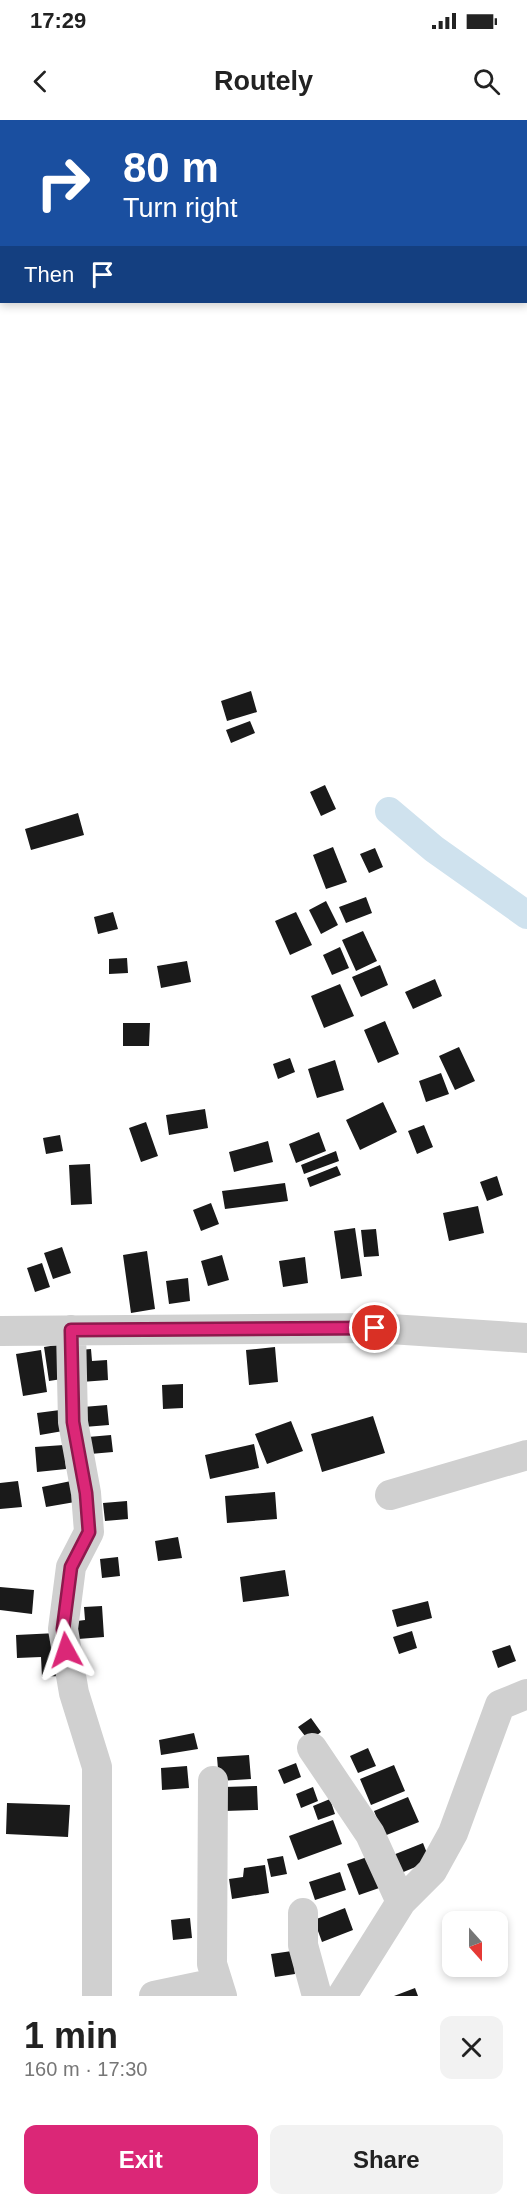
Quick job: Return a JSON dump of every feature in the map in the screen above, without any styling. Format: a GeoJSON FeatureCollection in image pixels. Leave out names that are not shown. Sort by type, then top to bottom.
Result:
{"type":"FeatureCollection","features":[{"type":"Feature","properties":{"kind":"street"},"geometry":{"type":"LineString","coordinates":[[0,1331],[375,1328],[527,1338]]}},
{"type":"Feature","properties":{"kind":"street"},"geometry":{"type":"LineString","coordinates":[[71,1330],[73,1422],[86,1493],[89,1532],[71,1567],[63,1629],[74,1692],[97,1767],[97,1996]]}},
{"type":"Feature","properties":{"kind":"street"},"geometry":{"type":"LineString","coordinates":[[390,1495],[527,1455]]}},
{"type":"Feature","properties":{"kind":"street"},"geometry":{"type":"LineString","coordinates":[[342,1996],[401,1902],[432,1871],[453,1833],[500,1705],[527,1694]]}},
{"type":"Feature","properties":{"kind":"street"},"geometry":{"type":"LineString","coordinates":[[312,1748],[370,1834],[401,1902]]}},
{"type":"Feature","properties":{"kind":"street"},"geometry":{"type":"LineString","coordinates":[[154,1996],[219,1990],[212,1964],[213,1781]]}},
{"type":"Feature","properties":{"kind":"street"},"geometry":{"type":"LineString","coordinates":[[303,1913],[303,1945],[317,1996]]}},
{"type":"Feature","properties":{"kind":"building"},"geometry":{"type":"Polygon","coordinates":[[[251,691],[257,712],[227,721],[221,701],[251,691]]]}},
{"type":"Feature","properties":{"kind":"building"},"geometry":{"type":"Polygon","coordinates":[[[250,721],[255,733],[231,743],[226,730],[250,721]]]}},
{"type":"Feature","properties":{"kind":"building"},"geometry":{"type":"Polygon","coordinates":[[[325,785],[336,809],[321,816],[310,792],[325,785]]]}},
{"type":"Feature","properties":{"kind":"building"},"geometry":{"type":"Polygon","coordinates":[[[78,813],[84,835],[31,850],[25,829],[78,813]]]}},
{"type":"Feature","properties":{"kind":"building"},"geometry":{"type":"Polygon","coordinates":[[[333,847],[347,882],[326,889],[313,855],[333,847]]]}},
{"type":"Feature","properties":{"kind":"building"},"geometry":{"type":"Polygon","coordinates":[[[375,848],[383,867],[369,873],[360,854],[375,848]]]}},
{"type":"Feature","properties":{"kind":"building"},"geometry":{"type":"Polygon","coordinates":[[[366,897],[372,913],[346,923],[339,907],[366,897]]]}},
{"type":"Feature","properties":{"kind":"building"},"geometry":{"type":"Polygon","coordinates":[[[326,901],[338,925],[321,934],[309,910],[326,901]]]}},
{"type":"Feature","properties":{"kind":"building"},"geometry":{"type":"Polygon","coordinates":[[[113,912],[118,929],[98,934],[94,917],[113,912]]]}},
{"type":"Feature","properties":{"kind":"building"},"geometry":{"type":"Polygon","coordinates":[[[296,912],[312,945],[290,955],[275,921],[296,912]]]}},
{"type":"Feature","properties":{"kind":"building"},"geometry":{"type":"Polygon","coordinates":[[[363,931],[377,961],[356,971],[342,940],[363,931]]]}},
{"type":"Feature","properties":{"kind":"building"},"geometry":{"type":"Polygon","coordinates":[[[340,947],[349,968],[332,975],[323,955],[340,947]]]}},
{"type":"Feature","properties":{"kind":"building"},"geometry":{"type":"Polygon","coordinates":[[[127,958],[128,973],[109,974],[109,959],[127,958]]]}},
{"type":"Feature","properties":{"kind":"building"},"geometry":{"type":"Polygon","coordinates":[[[187,961],[191,982],[161,988],[157,966],[187,961]]]}},
{"type":"Feature","properties":{"kind":"building"},"geometry":{"type":"Polygon","coordinates":[[[380,965],[388,985],[361,997],[352,977],[380,965]]]}},
{"type":"Feature","properties":{"kind":"building"},"geometry":{"type":"Polygon","coordinates":[[[435,979],[442,996],[413,1009],[405,992],[435,979]]]}},
{"type":"Feature","properties":{"kind":"building"},"geometry":{"type":"Polygon","coordinates":[[[340,984],[354,1016],[324,1028],[311,996],[340,984]]]}},
{"type":"Feature","properties":{"kind":"building"},"geometry":{"type":"Polygon","coordinates":[[[385,1021],[399,1054],[378,1063],[364,1030],[385,1021]]]}},
{"type":"Feature","properties":{"kind":"building"},"geometry":{"type":"Polygon","coordinates":[[[123,1023],[150,1023],[149,1046],[123,1046],[123,1023]]]}},
{"type":"Feature","properties":{"kind":"building"},"geometry":{"type":"Polygon","coordinates":[[[459,1047],[475,1081],[455,1090],[439,1056],[459,1047]]]}},
{"type":"Feature","properties":{"kind":"building"},"geometry":{"type":"Polygon","coordinates":[[[290,1058],[295,1072],[278,1079],[273,1064],[290,1058]]]}},
{"type":"Feature","properties":{"kind":"building"},"geometry":{"type":"Polygon","coordinates":[[[335,1060],[344,1090],[317,1098],[308,1069],[335,1060]]]}},
{"type":"Feature","properties":{"kind":"building"},"geometry":{"type":"Polygon","coordinates":[[[441,1073],[449,1094],[426,1102],[419,1081],[441,1073]]]}},
{"type":"Feature","properties":{"kind":"building"},"geometry":{"type":"Polygon","coordinates":[[[383,1102],[397,1132],[360,1150],[346,1120],[383,1102]]]}},
{"type":"Feature","properties":{"kind":"building"},"geometry":{"type":"Polygon","coordinates":[[[205,1109],[208,1128],[169,1135],[166,1115],[205,1109]]]}},
{"type":"Feature","properties":{"kind":"building"},"geometry":{"type":"Polygon","coordinates":[[[146,1122],[158,1156],[141,1162],[129,1128],[146,1122]]]}},
{"type":"Feature","properties":{"kind":"building"},"geometry":{"type":"Polygon","coordinates":[[[424,1125],[433,1147],[417,1154],[408,1131],[424,1125]]]}},
{"type":"Feature","properties":{"kind":"building"},"geometry":{"type":"Polygon","coordinates":[[[319,1132],[326,1151],[296,1163],[289,1144],[319,1132]]]}},
{"type":"Feature","properties":{"kind":"building"},"geometry":{"type":"Polygon","coordinates":[[[60,1135],[63,1151],[46,1154],[43,1138],[60,1135]]]}},
{"type":"Feature","properties":{"kind":"building"},"geometry":{"type":"Polygon","coordinates":[[[268,1141],[273,1162],[234,1172],[229,1152],[268,1141]]]}},
{"type":"Feature","properties":{"kind":"building"},"geometry":{"type":"Polygon","coordinates":[[[336,1151],[339,1161],[304,1174],[301,1165],[336,1151]]]}},
{"type":"Feature","properties":{"kind":"building"},"geometry":{"type":"Polygon","coordinates":[[[90,1164],[92,1204],[71,1205],[69,1165],[90,1164]]]}},
{"type":"Feature","properties":{"kind":"building"},"geometry":{"type":"Polygon","coordinates":[[[337,1166],[341,1175],[310,1187],[307,1178],[337,1166]]]}},
{"type":"Feature","properties":{"kind":"building"},"geometry":{"type":"Polygon","coordinates":[[[497,1176],[503,1195],[487,1201],[480,1182],[497,1176]]]}},
{"type":"Feature","properties":{"kind":"building"},"geometry":{"type":"Polygon","coordinates":[[[285,1183],[288,1201],[225,1209],[222,1191],[285,1183]]]}},
{"type":"Feature","properties":{"kind":"building"},"geometry":{"type":"Polygon","coordinates":[[[211,1203],[219,1224],[201,1231],[193,1210],[211,1203]]]}},
{"type":"Feature","properties":{"kind":"building"},"geometry":{"type":"Polygon","coordinates":[[[478,1206],[484,1233],[449,1241],[443,1213],[478,1206]]]}},
{"type":"Feature","properties":{"kind":"building"},"geometry":{"type":"Polygon","coordinates":[[[355,1228],[362,1276],[341,1279],[334,1231],[355,1228]]]}},
{"type":"Feature","properties":{"kind":"building"},"geometry":{"type":"Polygon","coordinates":[[[376,1229],[379,1256],[364,1257],[361,1230],[376,1229]]]}},
{"type":"Feature","properties":{"kind":"building"},"geometry":{"type":"Polygon","coordinates":[[[62,1247],[71,1273],[53,1279],[44,1253],[62,1247]]]}},
{"type":"Feature","properties":{"kind":"building"},"geometry":{"type":"Polygon","coordinates":[[[147,1251],[155,1309],[131,1313],[123,1255],[147,1251]]]}},
{"type":"Feature","properties":{"kind":"building"},"geometry":{"type":"Polygon","coordinates":[[[222,1255],[229,1280],[208,1286],[201,1261],[222,1255]]]}},
{"type":"Feature","properties":{"kind":"building"},"geometry":{"type":"Polygon","coordinates":[[[305,1257],[308,1283],[283,1287],[279,1261],[305,1257]]]}},
{"type":"Feature","properties":{"kind":"building"},"geometry":{"type":"Polygon","coordinates":[[[42,1263],[50,1287],[35,1292],[27,1268],[42,1263]]]}},
{"type":"Feature","properties":{"kind":"building"},"geometry":{"type":"Polygon","coordinates":[[[188,1278],[190,1301],[169,1304],[166,1281],[188,1278]]]}},
{"type":"Feature","properties":{"kind":"building"},"geometry":{"type":"Polygon","coordinates":[[[63,1344],[68,1378],[49,1381],[44,1347],[63,1344]]]}},
{"type":"Feature","properties":{"kind":"building"},"geometry":{"type":"Polygon","coordinates":[[[275,1347],[278,1382],[249,1385],[246,1350],[275,1347]]]}},
{"type":"Feature","properties":{"kind":"building"},"geometry":{"type":"Polygon","coordinates":[[[91,1349],[92,1361],[107,1360],[108,1380],[81,1382],[79,1350],[91,1349]]]}},
{"type":"Feature","properties":{"kind":"building"},"geometry":{"type":"Polygon","coordinates":[[[41,1350],[47,1392],[23,1396],[16,1354],[41,1350]]]}},
{"type":"Feature","properties":{"kind":"building"},"geometry":{"type":"Polygon","coordinates":[[[183,1384],[183,1408],[163,1409],[162,1385],[183,1384]]]}},
{"type":"Feature","properties":{"kind":"building"},"geometry":{"type":"Polygon","coordinates":[[[107,1405],[109,1425],[84,1427],[83,1407],[107,1405]]]}},
{"type":"Feature","properties":{"kind":"building"},"geometry":{"type":"Polygon","coordinates":[[[60,1410],[63,1431],[40,1435],[37,1413],[60,1410]]]}},
{"type":"Feature","properties":{"kind":"building"},"geometry":{"type":"Polygon","coordinates":[[[373,1416],[385,1453],[322,1472],[311,1434],[373,1416]]]}},
{"type":"Feature","properties":{"kind":"building"},"geometry":{"type":"Polygon","coordinates":[[[291,1421],[303,1451],[267,1464],[255,1434],[291,1421]]]}},
{"type":"Feature","properties":{"kind":"building"},"geometry":{"type":"Polygon","coordinates":[[[111,1435],[113,1452],[90,1454],[88,1437],[111,1435]]]}},
{"type":"Feature","properties":{"kind":"building"},"geometry":{"type":"Polygon","coordinates":[[[254,1444],[259,1468],[210,1479],[205,1455],[254,1444]]]}},
{"type":"Feature","properties":{"kind":"building"},"geometry":{"type":"Polygon","coordinates":[[[64,1445],[66,1469],[37,1472],[35,1447],[64,1445]]]}},
{"type":"Feature","properties":{"kind":"building"},"geometry":{"type":"Polygon","coordinates":[[[18,1481],[22,1507],[0,1509],[0,1483],[18,1481]]]}},
{"type":"Feature","properties":{"kind":"building"},"geometry":{"type":"Polygon","coordinates":[[[71,1481],[75,1502],[46,1507],[42,1487],[71,1481]]]}},
{"type":"Feature","properties":{"kind":"building"},"geometry":{"type":"Polygon","coordinates":[[[275,1492],[277,1519],[227,1523],[225,1496],[275,1492]]]}},
{"type":"Feature","properties":{"kind":"building"},"geometry":{"type":"Polygon","coordinates":[[[127,1501],[128,1519],[105,1521],[103,1503],[127,1501]]]}},
{"type":"Feature","properties":{"kind":"building"},"geometry":{"type":"Polygon","coordinates":[[[178,1537],[182,1558],[158,1561],[155,1541],[178,1537]]]}},
{"type":"Feature","properties":{"kind":"building"},"geometry":{"type":"Polygon","coordinates":[[[118,1557],[120,1576],[102,1578],[100,1559],[118,1557]]]}},
{"type":"Feature","properties":{"kind":"building"},"geometry":{"type":"Polygon","coordinates":[[[285,1570],[289,1596],[243,1602],[240,1577],[285,1570]]]}},
{"type":"Feature","properties":{"kind":"building"},"geometry":{"type":"Polygon","coordinates":[[[0,1587],[34,1590],[32,1614],[0,1610],[0,1587]]]}},
{"type":"Feature","properties":{"kind":"building"},"geometry":{"type":"Polygon","coordinates":[[[428,1601],[432,1618],[397,1627],[392,1610],[428,1601]]]}},
{"type":"Feature","properties":{"kind":"building"},"geometry":{"type":"Polygon","coordinates":[[[102,1606],[104,1637],[78,1639],[77,1621],[85,1620],[84,1607],[102,1606]]]}},
{"type":"Feature","properties":{"kind":"building"},"geometry":{"type":"Polygon","coordinates":[[[412,1631],[417,1648],[399,1654],[393,1637],[412,1631]]]}},
{"type":"Feature","properties":{"kind":"building"},"geometry":{"type":"Polygon","coordinates":[[[57,1633],[59,1676],[42,1677],[41,1657],[17,1658],[16,1635],[57,1633]]]}},
{"type":"Feature","properties":{"kind":"building"},"geometry":{"type":"Polygon","coordinates":[[[510,1645],[516,1661],[498,1668],[492,1651],[510,1645]]]}},
{"type":"Feature","properties":{"kind":"building"},"geometry":{"type":"Polygon","coordinates":[[[311,1718],[321,1732],[309,1741],[298,1727],[311,1718]]]}},
{"type":"Feature","properties":{"kind":"building"},"geometry":{"type":"Polygon","coordinates":[[[194,1733],[198,1749],[161,1755],[159,1740],[194,1733]]]}},
{"type":"Feature","properties":{"kind":"building"},"geometry":{"type":"Polygon","coordinates":[[[368,1748],[376,1766],[358,1773],[350,1756],[368,1748]]]}},
{"type":"Feature","properties":{"kind":"building"},"geometry":{"type":"Polygon","coordinates":[[[249,1755],[251,1779],[219,1781],[217,1757],[249,1755]]]}},
{"type":"Feature","properties":{"kind":"building"},"geometry":{"type":"Polygon","coordinates":[[[296,1763],[301,1777],[284,1784],[278,1770],[296,1763]]]}},
{"type":"Feature","properties":{"kind":"building"},"geometry":{"type":"Polygon","coordinates":[[[394,1765],[405,1791],[371,1805],[360,1779],[394,1765]]]}},
{"type":"Feature","properties":{"kind":"building"},"geometry":{"type":"Polygon","coordinates":[[[187,1766],[189,1788],[162,1790],[161,1768],[187,1766]]]}},
{"type":"Feature","properties":{"kind":"building"},"geometry":{"type":"Polygon","coordinates":[[[257,1786],[258,1810],[224,1811],[224,1787],[257,1786]]]}},
{"type":"Feature","properties":{"kind":"building"},"geometry":{"type":"Polygon","coordinates":[[[313,1787],[318,1801],[301,1808],[296,1794],[313,1787]]]}},
{"type":"Feature","properties":{"kind":"building"},"geometry":{"type":"Polygon","coordinates":[[[408,1797],[419,1822],[384,1836],[374,1811],[408,1797]]]}},
{"type":"Feature","properties":{"kind":"building"},"geometry":{"type":"Polygon","coordinates":[[[330,1799],[335,1814],[318,1820],[313,1806],[330,1799]]]}},
{"type":"Feature","properties":{"kind":"building"},"geometry":{"type":"Polygon","coordinates":[[[7,1803],[70,1805],[68,1837],[6,1834],[7,1803]]]}},
{"type":"Feature","properties":{"kind":"building"},"geometry":{"type":"Polygon","coordinates":[[[333,1820],[342,1844],[298,1860],[289,1836],[333,1820]]]}},
{"type":"Feature","properties":{"kind":"building"},"geometry":{"type":"Polygon","coordinates":[[[423,1843],[430,1861],[401,1873],[393,1855],[423,1843]]]}},
{"type":"Feature","properties":{"kind":"building"},"geometry":{"type":"Polygon","coordinates":[[[283,1856],[287,1874],[271,1877],[267,1859],[283,1856]]]}},
{"type":"Feature","properties":{"kind":"building"},"geometry":{"type":"Polygon","coordinates":[[[370,1856],[382,1887],[359,1895],[347,1864],[370,1856]]]}},
{"type":"Feature","properties":{"kind":"building"},"geometry":{"type":"Polygon","coordinates":[[[265,1865],[269,1893],[232,1899],[229,1879],[243,1877],[244,1868],[265,1865]]]}},
{"type":"Feature","properties":{"kind":"building"},"geometry":{"type":"Polygon","coordinates":[[[340,1872],[346,1890],[315,1900],[309,1882],[340,1872]]]}},
{"type":"Feature","properties":{"kind":"building"},"geometry":{"type":"Polygon","coordinates":[[[345,1908],[353,1930],[322,1942],[314,1920],[345,1908]]]}},
{"type":"Feature","properties":{"kind":"building"},"geometry":{"type":"Polygon","coordinates":[[[190,1918],[192,1938],[173,1940],[171,1920],[190,1918]]]}},
{"type":"Feature","properties":{"kind":"building"},"geometry":{"type":"Polygon","coordinates":[[[292,1951],[295,1974],[275,1977],[271,1954],[292,1951]]]}},
{"type":"Feature","properties":{"kind":"building"},"geometry":{"type":"Polygon","coordinates":[[[415,1988],[418,1996],[394,1996],[415,1988]]]}},
{"type":"Feature","properties":{"kind":"waterway"},"geometry":{"type":"LineString","coordinates":[[389,811],[434,849],[527,915]]}},
{"type":"Feature","properties":{"kind":"route"},"geometry":{"type":"LineString","coordinates":[[66,1650],[63,1629],[71,1567],[89,1532],[86,1493],[73,1422],[71,1330],[375,1328]]}}]}
